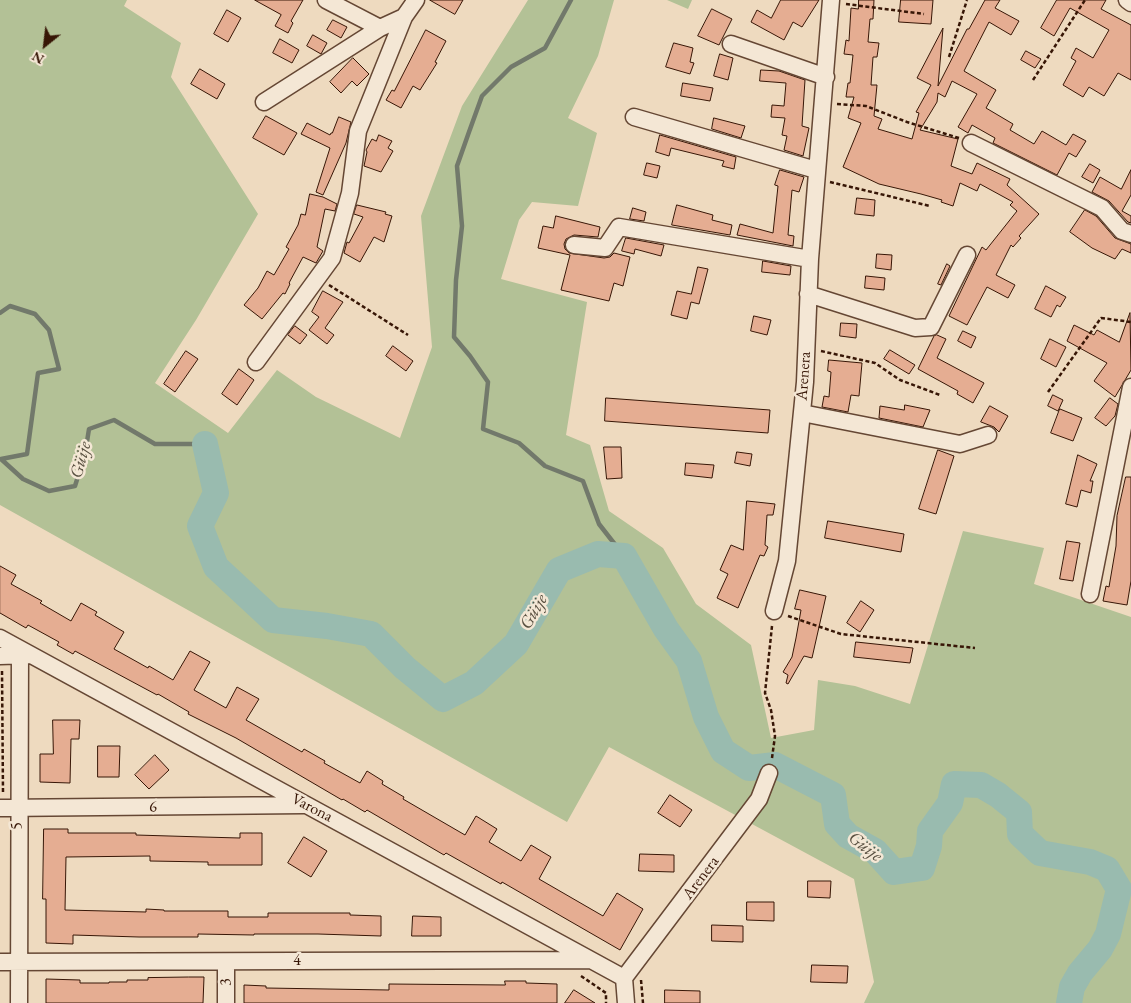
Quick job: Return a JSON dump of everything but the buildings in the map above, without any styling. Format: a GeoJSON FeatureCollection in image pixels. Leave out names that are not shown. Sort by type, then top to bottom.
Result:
{"type":"FeatureCollection","features":[{"type":"Feature","properties":{"kind":"street"},"geometry":{"type":"LineString","coordinates":[[326,0],[380,28]]}},
{"type":"Feature","properties":{"kind":"street"},"geometry":{"type":"LineString","coordinates":[[256,362],[332,258],[350,193],[358,131],[404,18],[416,0]]}},
{"type":"Feature","properties":{"kind":"street"},"geometry":{"type":"LineString","coordinates":[[1127,0],[1131,3]]}},
{"type":"Feature","properties":{"kind":"street","name":"Arenera"},"geometry":{"type":"LineString","coordinates":[[774,611],[787,561],[802,413],[810,259],[831,1]]}},
{"type":"Feature","properties":{"kind":"street"},"geometry":{"type":"LineString","coordinates":[[264,102],[380,28],[404,18]]}},
{"type":"Feature","properties":{"kind":"street"},"geometry":{"type":"LineString","coordinates":[[731,44],[826,78]]}},
{"type":"Feature","properties":{"kind":"street"},"geometry":{"type":"LineString","coordinates":[[634,117],[816,174]]}},
{"type":"Feature","properties":{"kind":"street"},"geometry":{"type":"LineString","coordinates":[[971,143],[1102,208],[1122,231],[1131,234]]}},
{"type":"Feature","properties":{"kind":"street"},"geometry":{"type":"LineString","coordinates":[[574,244],[605,248],[619,228],[810,259]]}},
{"type":"Feature","properties":{"kind":"street"},"geometry":{"type":"LineString","coordinates":[[808,294],[915,328],[931,327],[967,255]]}},
{"type":"Feature","properties":{"kind":"street"},"geometry":{"type":"LineString","coordinates":[[1090,594],[1131,387]]}},
{"type":"Feature","properties":{"kind":"street"},"geometry":{"type":"LineString","coordinates":[[802,413],[960,444],[988,435]]}},
{"type":"Feature","properties":{"kind":"street","name":"Varona"},"geometry":{"type":"LineString","coordinates":[[0,638],[24,653],[594,960],[624,978]]}},
{"type":"Feature","properties":{"kind":"street"},"geometry":{"type":"LineString","coordinates":[[0,656],[24,653]]}},
{"type":"Feature","properties":{"kind":"street","name":"5"},"geometry":{"type":"LineString","coordinates":[[19,1003],[18,808],[24,653]]}},
{"type":"Feature","properties":{"kind":"street","name":"Arenera"},"geometry":{"type":"LineString","coordinates":[[624,978],[759,799],[769,772]]}},
{"type":"Feature","properties":{"kind":"street","name":"6"},"geometry":{"type":"LineString","coordinates":[[0,808],[306,805]]}},
{"type":"Feature","properties":{"kind":"street","name":"4"},"geometry":{"type":"LineString","coordinates":[[0,962],[594,960]]}},
{"type":"Feature","properties":{"kind":"street","name":"3"},"geometry":{"type":"LineString","coordinates":[[226,962],[226,1003]]}},
{"type":"Feature","properties":{"kind":"street"},"geometry":{"type":"LineString","coordinates":[[624,978],[626,1003]]}},
{"type":"Feature","properties":{"kind":"path"},"geometry":{"type":"LineString","coordinates":[[949,57],[966,0]]}},
{"type":"Feature","properties":{"kind":"path"},"geometry":{"type":"LineString","coordinates":[[1033,80],[1085,0]]}},
{"type":"Feature","properties":{"kind":"path"},"geometry":{"type":"LineString","coordinates":[[831,1],[924,14]]}},
{"type":"Feature","properties":{"kind":"path"},"geometry":{"type":"LineString","coordinates":[[823,103],[866,106],[971,143]]}},
{"type":"Feature","properties":{"kind":"path"},"geometry":{"type":"LineString","coordinates":[[816,174],[930,206]]}},
{"type":"Feature","properties":{"kind":"path"},"geometry":{"type":"LineString","coordinates":[[317,278],[408,335]]}},
{"type":"Feature","properties":{"kind":"path"},"geometry":{"type":"LineString","coordinates":[[1048,392],[1101,318],[1131,322]]}},
{"type":"Feature","properties":{"kind":"path"},"geometry":{"type":"LineString","coordinates":[[806,347],[875,363],[900,380],[940,395]]}},
{"type":"Feature","properties":{"kind":"path"},"geometry":{"type":"LineString","coordinates":[[774,749],[775,736],[771,710],[765,694],[774,611],[842,634],[975,648]]}},
{"type":"Feature","properties":{"kind":"green space"},"geometry":{"type":"Polygon","coordinates":[[[0,0],[127,0],[124,6],[181,43],[171,77],[258,214],[196,320],[155,383],[228,433],[277,370],[316,397],[400,438],[432,347],[421,216],[462,106],[528,0],[614,0],[598,56],[568,118],[597,133],[578,206],[532,202],[519,220],[501,279],[587,302],[566,435],[590,445],[609,511],[663,548],[696,604],[751,645],[771,738],[814,730],[818,680],[855,686],[910,704],[963,531],[1044,548],[1034,584],[1131,617],[1131,1003],[864,1003],[874,982],[854,879],[609,747],[567,822],[0,505],[0,0]]]}},
{"type":"Feature","properties":{"kind":"green space"},"geometry":{"type":"Polygon","coordinates":[[[667,0],[692,0],[688,9],[667,0]]]}},
{"type":"Feature","properties":{"kind":"waterway"},"geometry":{"type":"LineString","coordinates":[[571,0],[545,48],[511,67],[482,96],[457,166],[462,226],[456,280],[454,337],[488,382],[483,429],[519,443],[545,466],[583,481],[599,524],[624,556]]}},
{"type":"Feature","properties":{"kind":"waterway","name":"Güije"},"geometry":{"type":"LineString","coordinates":[[0,313],[10,306],[35,314],[49,330],[59,369],[38,373],[27,454],[1,459],[23,479],[49,491],[75,486],[85,454],[89,429],[114,420],[155,444],[205,444]]}},
{"type":"Feature","properties":{"kind":"waterway","name":"Güije"},"geometry":{"type":"LineString","coordinates":[[205,444],[216,493],[200,526],[216,567],[273,620],[327,626],[371,634],[405,668],[443,699],[474,683],[516,644],[559,570],[598,554],[624,556],[666,629],[689,661],[706,717],[723,751],[749,768],[775,765],[833,795],[837,824],[848,836],[875,851],[894,872],[922,868],[929,846],[930,831],[950,803],[954,784],[981,785],[998,795],[1019,812],[1020,834],[1040,853],[1090,862],[1107,869],[1119,889],[1108,934],[1100,949],[1080,973],[1072,987],[1069,1003]]}}]}
